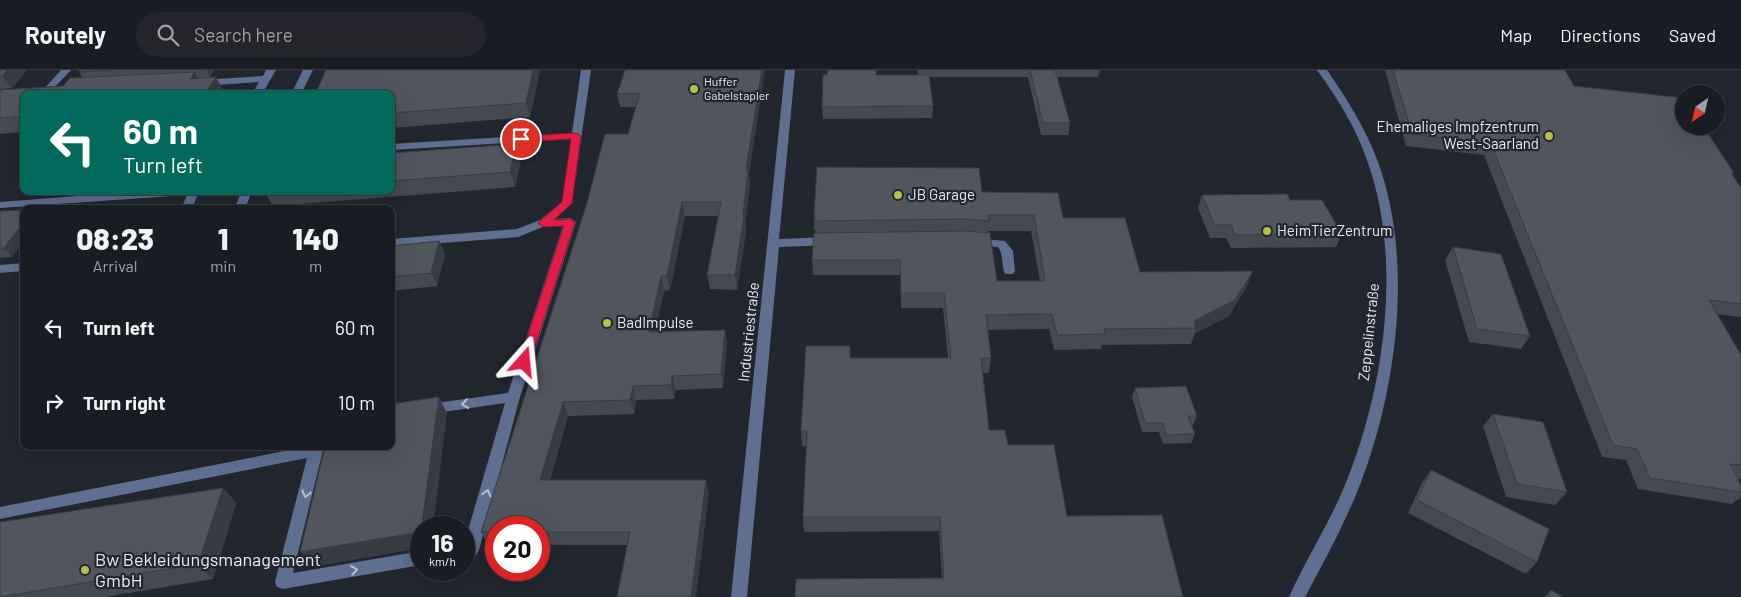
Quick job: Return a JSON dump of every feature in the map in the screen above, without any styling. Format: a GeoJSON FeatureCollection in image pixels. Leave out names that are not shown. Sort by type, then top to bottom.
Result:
{"type":"FeatureCollection","features":[{"type":"Feature","properties":{"kind":"street"},"geometry":{"type":"LineString","coordinates":[[43,90],[66,70]]}},
{"type":"Feature","properties":{"kind":"street"},"geometry":{"type":"LineString","coordinates":[[259,90],[272,70]]}},
{"type":"Feature","properties":{"kind":"street"},"geometry":{"type":"LineString","coordinates":[[298,90],[308,70]]}},
{"type":"Feature","properties":{"kind":"street"},"geometry":{"type":"LineString","coordinates":[[544,223],[567,203],[586,70]]}},
{"type":"Feature","properties":{"kind":"street","name":"Industriestraße"},"geometry":{"type":"LineString","coordinates":[[739,597],[790,70]]}},
{"type":"Feature","properties":{"kind":"street","name":"Zeppelinstraße"},"geometry":{"type":"LineString","coordinates":[[1297,597],[1334,528],[1359,467],[1376,405],[1386,352],[1391,296],[1390,253],[1385,211],[1377,175],[1360,132],[1340,95],[1322,70]]}},
{"type":"Feature","properties":{"kind":"street"},"geometry":{"type":"LineString","coordinates":[[187,84],[266,79]]}},
{"type":"Feature","properties":{"kind":"street"},"geometry":{"type":"LineString","coordinates":[[395,147],[576,136]]}},
{"type":"Feature","properties":{"kind":"street"},"geometry":{"type":"LineString","coordinates":[[0,205],[144,195]]}},
{"type":"Feature","properties":{"kind":"street"},"geometry":{"type":"LineString","coordinates":[[104,205],[109,198]]}},
{"type":"Feature","properties":{"kind":"street"},"geometry":{"type":"LineString","coordinates":[[395,243],[518,233],[544,223],[570,222],[513,397],[475,535]]}},
{"type":"Feature","properties":{"kind":"street"},"geometry":{"type":"LineString","coordinates":[[965,240],[1001,244],[1007,251],[1009,271]]}},
{"type":"Feature","properties":{"kind":"street"},"geometry":{"type":"LineString","coordinates":[[774,243],[841,241]]}},
{"type":"Feature","properties":{"kind":"street"},"geometry":{"type":"LineString","coordinates":[[0,269],[20,267]]}},
{"type":"Feature","properties":{"kind":"street"},"geometry":{"type":"LineString","coordinates":[[419,410],[513,397]]}},
{"type":"Feature","properties":{"kind":"street"},"geometry":{"type":"LineString","coordinates":[[0,513],[312,450]]}},
{"type":"Feature","properties":{"kind":"street"},"geometry":{"type":"LineString","coordinates":[[317,450],[284,582],[410,560]]}},
{"type":"Feature","properties":{"kind":"building"},"geometry":{"type":"Polygon","coordinates":[[[0,70],[7,70],[0,76],[0,70]]]}},
{"type":"Feature","properties":{"kind":"building"},"geometry":{"type":"Polygon","coordinates":[[[80,70],[112,70],[79,72],[80,70]]]}},
{"type":"Feature","properties":{"kind":"building"},"geometry":{"type":"Polygon","coordinates":[[[326,70],[533,70],[526,103],[395,113],[395,90],[317,90],[326,70]]]}},
{"type":"Feature","properties":{"kind":"building"},"geometry":{"type":"Polygon","coordinates":[[[625,70],[762,70],[746,169],[748,169],[744,216],[735,275],[707,275],[721,202],[682,202],[667,276],[661,276],[649,332],[725,330],[721,374],[672,376],[671,385],[633,386],[630,400],[563,402],[540,480],[706,480],[691,597],[617,597],[630,532],[550,532],[550,516],[486,516],[587,203],[605,134],[628,134],[640,93],[617,94],[625,70]]]}},
{"type":"Feature","properties":{"kind":"building"},"geometry":{"type":"Polygon","coordinates":[[[828,70],[876,70],[876,75],[929,75],[933,106],[822,107],[823,75],[827,75],[828,70]]]}},
{"type":"Feature","properties":{"kind":"building"},"geometry":{"type":"Polygon","coordinates":[[[1030,70],[1055,70],[1070,123],[1043,123],[1030,70]]]}},
{"type":"Feature","properties":{"kind":"building"},"geometry":{"type":"Polygon","coordinates":[[[1393,70],[1565,70],[1574,86],[1675,97],[1675,135],[1709,135],[1734,173],[1731,173],[1741,188],[1741,304],[1709,300],[1741,355],[1741,465],[1730,464],[1741,485],[1741,492],[1650,478],[1637,449],[1613,445],[1491,144],[1412,134],[1393,70]]]}},
{"type":"Feature","properties":{"kind":"building"},"geometry":{"type":"Polygon","coordinates":[[[195,72],[190,79],[216,77],[208,90],[20,90],[20,116],[0,118],[0,90],[63,86],[70,78],[195,72]]]}},
{"type":"Feature","properties":{"kind":"building"},"geometry":{"type":"Polygon","coordinates":[[[516,144],[510,172],[395,181],[395,153],[516,144]]]}},
{"type":"Feature","properties":{"kind":"building"},"geometry":{"type":"Polygon","coordinates":[[[817,167],[979,168],[982,192],[1058,193],[1063,218],[1125,218],[1140,272],[1253,271],[1235,300],[1194,321],[1196,328],[1104,329],[1105,334],[1057,335],[1052,314],[986,315],[991,358],[981,358],[989,430],[1005,430],[1008,445],[1054,445],[1067,516],[1162,515],[1183,597],[795,597],[796,579],[944,578],[940,517],[803,517],[807,431],[801,431],[806,346],[850,346],[850,358],[951,358],[944,293],[901,293],[900,260],[812,260],[814,233],[966,231],[990,233],[997,281],[1045,281],[1034,215],[988,215],[989,221],[966,219],[815,221],[817,167]]]}},
{"type":"Feature","properties":{"kind":"building"},"geometry":{"type":"Polygon","coordinates":[[[1287,194],[1290,200],[1322,200],[1342,234],[1235,235],[1231,225],[1215,225],[1202,195],[1287,194]]]}},
{"type":"Feature","properties":{"kind":"building"},"geometry":{"type":"Polygon","coordinates":[[[20,210],[20,227],[4,248],[0,248],[0,211],[20,210]]]}},
{"type":"Feature","properties":{"kind":"building"},"geometry":{"type":"Polygon","coordinates":[[[439,241],[431,273],[395,277],[395,246],[439,241]]]}},
{"type":"Feature","properties":{"kind":"building"},"geometry":{"type":"Polygon","coordinates":[[[1453,247],[1501,254],[1530,336],[1477,329],[1453,247]]]}},
{"type":"Feature","properties":{"kind":"building"},"geometry":{"type":"Polygon","coordinates":[[[1186,386],[1197,416],[1188,416],[1195,434],[1166,435],[1163,423],[1145,423],[1135,388],[1186,386]]]}},
{"type":"Feature","properties":{"kind":"building"},"geometry":{"type":"Polygon","coordinates":[[[439,397],[423,516],[410,516],[410,534],[300,552],[324,450],[395,450],[395,403],[439,397]]]}},
{"type":"Feature","properties":{"kind":"building"},"geometry":{"type":"Polygon","coordinates":[[[1493,414],[1543,422],[1567,492],[1517,484],[1493,414]]]}},
{"type":"Feature","properties":{"kind":"building"},"geometry":{"type":"Polygon","coordinates":[[[1431,470],[1549,529],[1537,562],[1417,500],[1431,470]]]}},
{"type":"Feature","properties":{"kind":"building"},"geometry":{"type":"Polygon","coordinates":[[[223,488],[198,564],[0,597],[0,522],[223,488]]]}},
{"type":"Feature","properties":{"kind":"building"},"geometry":{"type":"Polygon","coordinates":[[[485,520],[485,532],[481,532],[485,520]]]}},
{"type":"Feature","properties":{"kind":"building"},"geometry":{"type":"Polygon","coordinates":[[[1551,590],[1563,597],[1548,597],[1551,590]]]}},
{"type":"Feature","properties":{"kind":"place","name":"Huffer Gabelstapler"},"geometry":{"type":"Point","coordinates":[694,89]}},
{"type":"Feature","properties":{"kind":"place","name":"Ehemaliges Impfzentrum West-Saarland"},"geometry":{"type":"Point","coordinates":[1549,136]}},
{"type":"Feature","properties":{"kind":"place","name":"JB Garage"},"geometry":{"type":"Point","coordinates":[898,195]}},
{"type":"Feature","properties":{"kind":"place","name":"HeimTierZentrum"},"geometry":{"type":"Point","coordinates":[1267,231]}},
{"type":"Feature","properties":{"kind":"place","name":"BadImpulse"},"geometry":{"type":"Point","coordinates":[607,323]}},
{"type":"Feature","properties":{"kind":"place","name":"Bw Bekleidungsmanagement GmbH"},"geometry":{"type":"Point","coordinates":[85,570]}},
{"type":"Feature","properties":{"kind":"route"},"geometry":{"type":"LineString","coordinates":[[521,139],[576,136],[567,203],[544,223],[570,222],[524,362]]}}]}
